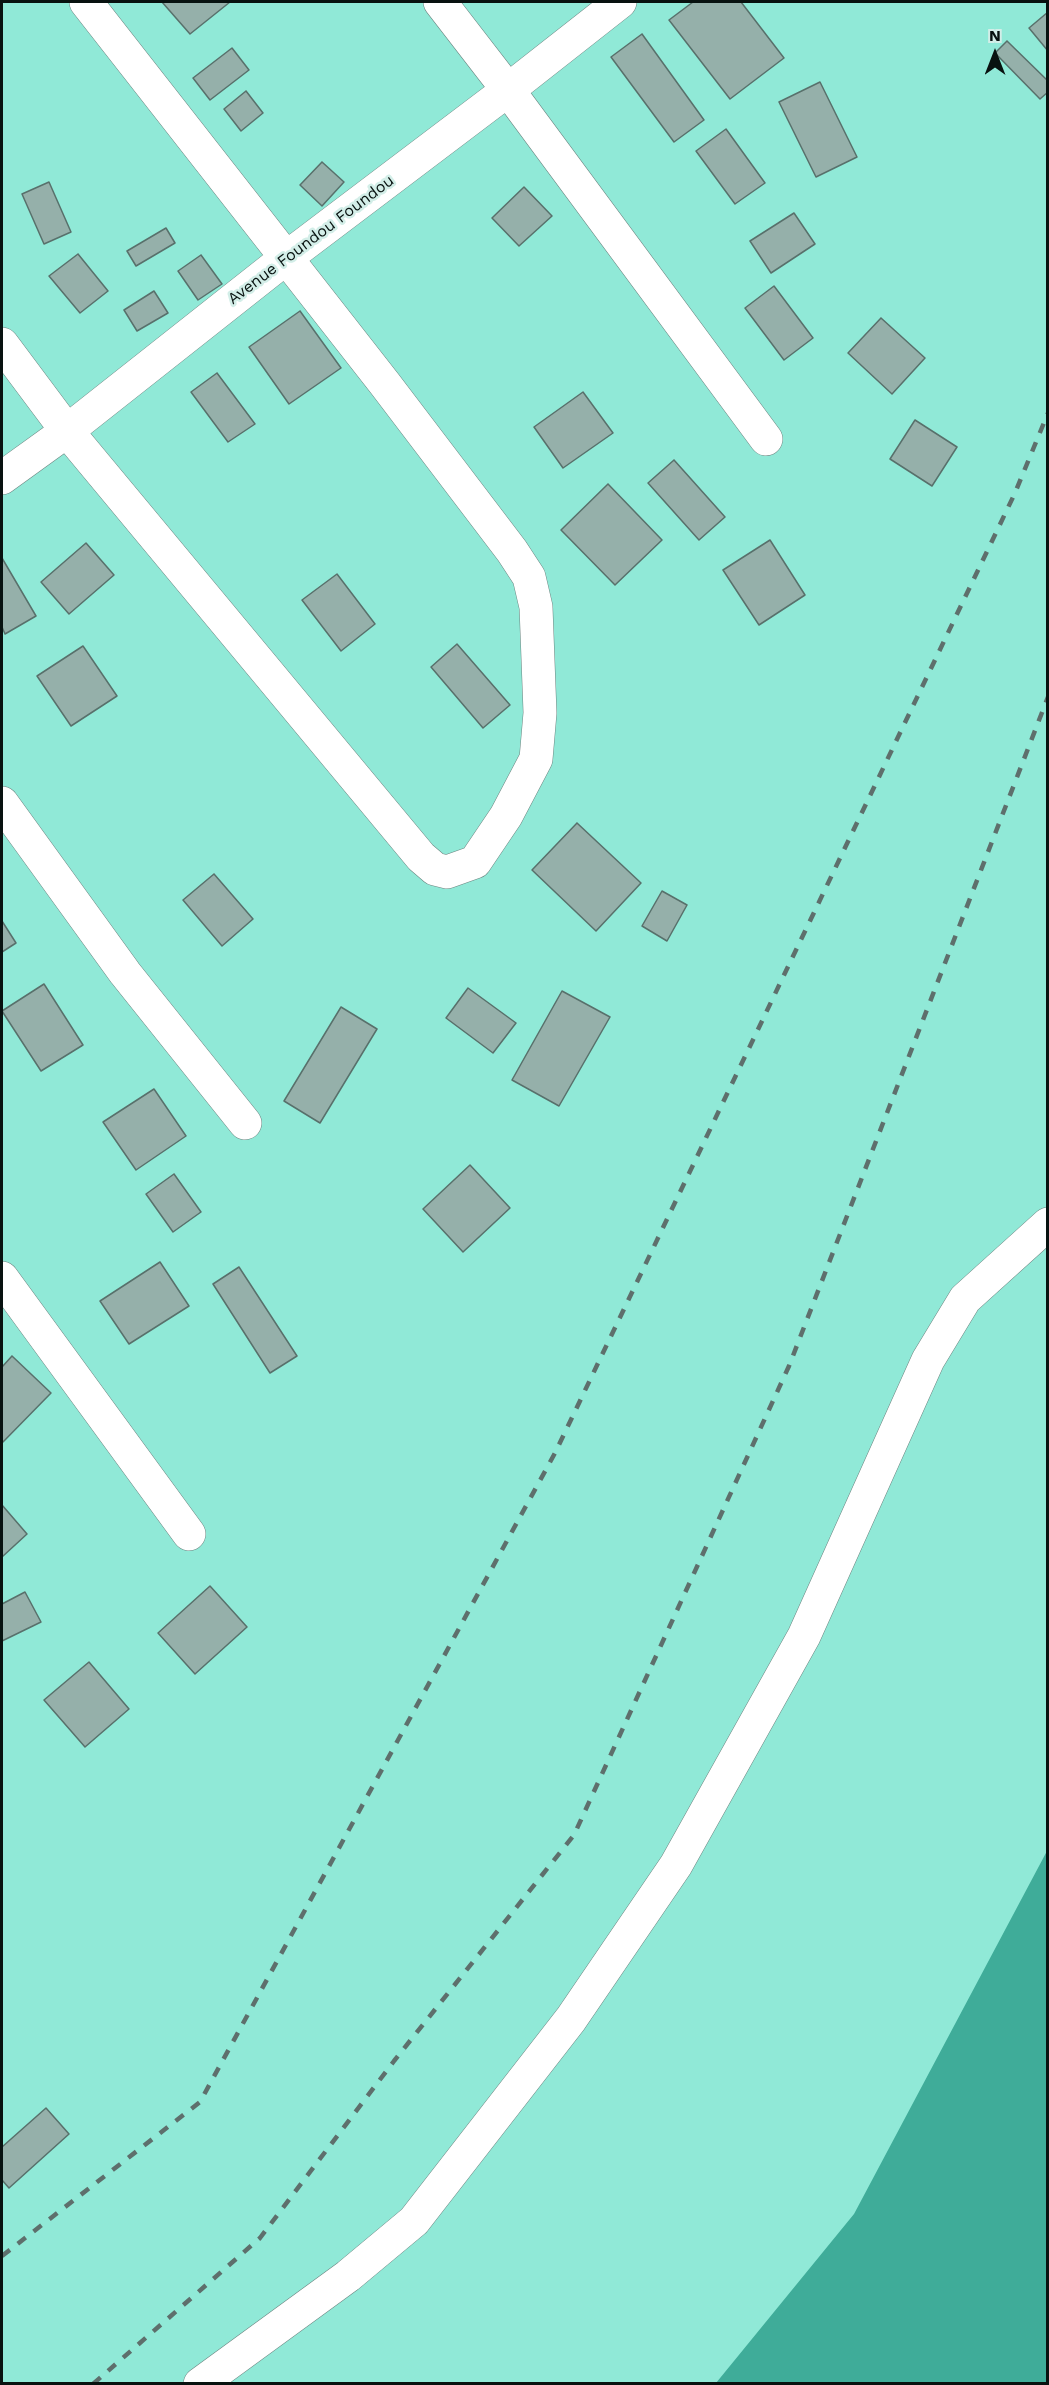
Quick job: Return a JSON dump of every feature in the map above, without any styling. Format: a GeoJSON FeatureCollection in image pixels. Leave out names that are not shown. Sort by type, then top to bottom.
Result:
{"type":"FeatureCollection","features":[{"type":"Feature","properties":{"kind":"street"},"geometry":{"type":"LineString","coordinates":[[2,344],[67,430],[421,857],[435,869],[447,872],[475,862],[506,816],[536,759],[540,712],[536,607],[529,577],[512,551],[385,384],[86,2]]}},
{"type":"Feature","properties":{"kind":"street"},"geometry":{"type":"LineString","coordinates":[[440,2],[508,90],[766,439]]}},
{"type":"Feature","properties":{"kind":"street","name":"Avenue Foundou Foundou"},"geometry":{"type":"LineString","coordinates":[[2,478],[620,2]]}},
{"type":"Feature","properties":{"kind":"street"},"geometry":{"type":"LineString","coordinates":[[2,803],[125,973],[245,1123]]}},
{"type":"Feature","properties":{"kind":"street"},"geometry":{"type":"LineString","coordinates":[[200,2384],[348,2276],[414,2221],[571,2019],[676,1865],[804,1636],[928,1360],[965,1299],[1047,1224]]}},
{"type":"Feature","properties":{"kind":"street"},"geometry":{"type":"LineString","coordinates":[[2,1278],[189,1534]]}},
{"type":"Feature","properties":{"kind":"shaded area"},"geometry":{"type":"Polygon","coordinates":[[[2,2],[1047,2],[1047,2383],[2,2383],[2,2]]]}},
{"type":"Feature","properties":{"kind":"shaded area"},"geometry":{"type":"Polygon","coordinates":[[[1047,1851],[1047,2383],[716,2383],[854,2214],[1047,1851]]]}},
{"type":"Feature","properties":{"kind":"building"},"geometry":{"type":"Polygon","coordinates":[[[162,2],[230,2],[190,34],[162,2]]]}},
{"type":"Feature","properties":{"kind":"building"},"geometry":{"type":"Polygon","coordinates":[[[693,2],[741,2],[784,58],[730,99],[669,20],[693,2]]]}},
{"type":"Feature","properties":{"kind":"building"},"geometry":{"type":"Polygon","coordinates":[[[1048,12],[1048,51],[1029,28],[1048,12]]]}},
{"type":"Feature","properties":{"kind":"building"},"geometry":{"type":"Polygon","coordinates":[[[642,34],[704,120],[674,142],[611,57],[642,34]]]}},
{"type":"Feature","properties":{"kind":"building"},"geometry":{"type":"Polygon","coordinates":[[[1007,41],[1048,81],[1048,92],[1040,99],[995,53],[1007,41]]]}},
{"type":"Feature","properties":{"kind":"building"},"geometry":{"type":"Polygon","coordinates":[[[232,48],[249,70],[210,100],[193,78],[232,48]]]}},
{"type":"Feature","properties":{"kind":"building"},"geometry":{"type":"Polygon","coordinates":[[[820,82],[857,157],[816,177],[779,102],[820,82]]]}},
{"type":"Feature","properties":{"kind":"building"},"geometry":{"type":"Polygon","coordinates":[[[246,91],[263,113],[241,131],[224,109],[246,91]]]}},
{"type":"Feature","properties":{"kind":"building"},"geometry":{"type":"Polygon","coordinates":[[[726,129],[765,183],[735,204],[696,151],[726,129]]]}},
{"type":"Feature","properties":{"kind":"building"},"geometry":{"type":"Polygon","coordinates":[[[322,162],[344,182],[322,206],[300,185],[322,162]]]}},
{"type":"Feature","properties":{"kind":"building"},"geometry":{"type":"Polygon","coordinates":[[[49,182],[71,232],[44,244],[22,194],[49,182]]]}},
{"type":"Feature","properties":{"kind":"building"},"geometry":{"type":"Polygon","coordinates":[[[524,187],[552,216],[519,246],[492,218],[524,187]]]}},
{"type":"Feature","properties":{"kind":"building"},"geometry":{"type":"Polygon","coordinates":[[[794,213],[815,244],[771,273],[750,241],[794,213]]]}},
{"type":"Feature","properties":{"kind":"building"},"geometry":{"type":"Polygon","coordinates":[[[166,228],[175,243],[136,266],[127,251],[166,228]]]}},
{"type":"Feature","properties":{"kind":"building"},"geometry":{"type":"Polygon","coordinates":[[[78,254],[108,291],[80,313],[49,276],[78,254]]]}},
{"type":"Feature","properties":{"kind":"building"},"geometry":{"type":"Polygon","coordinates":[[[201,255],[222,284],[198,300],[178,271],[201,255]]]}},
{"type":"Feature","properties":{"kind":"building"},"geometry":{"type":"Polygon","coordinates":[[[774,286],[813,338],[784,360],[745,308],[774,286]]]}},
{"type":"Feature","properties":{"kind":"building"},"geometry":{"type":"Polygon","coordinates":[[[154,291],[168,313],[137,331],[124,310],[154,291]]]}},
{"type":"Feature","properties":{"kind":"building"},"geometry":{"type":"Polygon","coordinates":[[[300,311],[341,368],[289,404],[249,347],[300,311]]]}},
{"type":"Feature","properties":{"kind":"building"},"geometry":{"type":"Polygon","coordinates":[[[881,318],[925,358],[892,394],[848,353],[881,318]]]}},
{"type":"Feature","properties":{"kind":"building"},"geometry":{"type":"Polygon","coordinates":[[[217,373],[255,424],[228,442],[191,392],[217,373]]]}},
{"type":"Feature","properties":{"kind":"building"},"geometry":{"type":"Polygon","coordinates":[[[583,392],[613,433],[563,468],[534,427],[583,392]]]}},
{"type":"Feature","properties":{"kind":"building"},"geometry":{"type":"Polygon","coordinates":[[[915,420],[957,447],[932,486],[890,459],[915,420]]]}},
{"type":"Feature","properties":{"kind":"building"},"geometry":{"type":"Polygon","coordinates":[[[674,460],[725,517],[699,540],[648,483],[674,460]]]}},
{"type":"Feature","properties":{"kind":"building"},"geometry":{"type":"Polygon","coordinates":[[[608,484],[662,540],[615,585],[561,530],[608,484]]]}},
{"type":"Feature","properties":{"kind":"building"},"geometry":{"type":"Polygon","coordinates":[[[770,540],[805,595],[759,625],[723,570],[770,540]]]}},
{"type":"Feature","properties":{"kind":"building"},"geometry":{"type":"Polygon","coordinates":[[[86,543],[114,575],[69,614],[41,582],[86,543]]]}},
{"type":"Feature","properties":{"kind":"building"},"geometry":{"type":"Polygon","coordinates":[[[2,558],[36,616],[5,634],[2,627],[2,558]]]}},
{"type":"Feature","properties":{"kind":"building"},"geometry":{"type":"Polygon","coordinates":[[[337,574],[375,624],[341,651],[302,600],[337,574]]]}},
{"type":"Feature","properties":{"kind":"building"},"geometry":{"type":"Polygon","coordinates":[[[457,644],[510,705],[483,728],[431,667],[457,644]]]}},
{"type":"Feature","properties":{"kind":"building"},"geometry":{"type":"Polygon","coordinates":[[[83,646],[117,696],[71,726],[37,676],[83,646]]]}},
{"type":"Feature","properties":{"kind":"building"},"geometry":{"type":"Polygon","coordinates":[[[577,823],[641,883],[596,931],[532,870],[577,823]]]}},
{"type":"Feature","properties":{"kind":"building"},"geometry":{"type":"Polygon","coordinates":[[[214,874],[253,919],[222,946],[183,900],[214,874]]]}},
{"type":"Feature","properties":{"kind":"building"},"geometry":{"type":"Polygon","coordinates":[[[662,891],[687,905],[667,941],[642,926],[662,891]]]}},
{"type":"Feature","properties":{"kind":"building"},"geometry":{"type":"Polygon","coordinates":[[[2,921],[16,943],[2,952],[2,921]]]}},
{"type":"Feature","properties":{"kind":"building"},"geometry":{"type":"Polygon","coordinates":[[[44,984],[83,1045],[41,1071],[2,1011],[44,984]]]}},
{"type":"Feature","properties":{"kind":"building"},"geometry":{"type":"Polygon","coordinates":[[[468,988],[516,1023],[493,1053],[446,1018],[468,988]]]}},
{"type":"Feature","properties":{"kind":"building"},"geometry":{"type":"Polygon","coordinates":[[[562,991],[610,1017],[559,1106],[512,1080],[562,991]]]}},
{"type":"Feature","properties":{"kind":"building"},"geometry":{"type":"Polygon","coordinates":[[[341,1007],[377,1029],[320,1123],[284,1101],[341,1007]]]}},
{"type":"Feature","properties":{"kind":"building"},"geometry":{"type":"Polygon","coordinates":[[[154,1089],[186,1136],[136,1170],[103,1122],[154,1089]]]}},
{"type":"Feature","properties":{"kind":"building"},"geometry":{"type":"Polygon","coordinates":[[[470,1165],[510,1208],[463,1252],[423,1209],[470,1165]]]}},
{"type":"Feature","properties":{"kind":"building"},"geometry":{"type":"Polygon","coordinates":[[[174,1174],[201,1212],[173,1232],[146,1194],[174,1174]]]}},
{"type":"Feature","properties":{"kind":"building"},"geometry":{"type":"Polygon","coordinates":[[[160,1262],[189,1306],[129,1344],[100,1301],[160,1262]]]}},
{"type":"Feature","properties":{"kind":"building"},"geometry":{"type":"Polygon","coordinates":[[[239,1267],[297,1356],[270,1373],[213,1284],[239,1267]]]}},
{"type":"Feature","properties":{"kind":"building"},"geometry":{"type":"Polygon","coordinates":[[[12,1356],[51,1393],[3,1442],[2,1367],[12,1356]]]}},
{"type":"Feature","properties":{"kind":"building"},"geometry":{"type":"Polygon","coordinates":[[[2,1505],[27,1534],[2,1557],[2,1505]]]}},
{"type":"Feature","properties":{"kind":"building"},"geometry":{"type":"Polygon","coordinates":[[[210,1586],[247,1627],[195,1674],[158,1633],[210,1586]]]}},
{"type":"Feature","properties":{"kind":"building"},"geometry":{"type":"Polygon","coordinates":[[[25,1592],[41,1622],[2,1641],[2,1604],[25,1592]]]}},
{"type":"Feature","properties":{"kind":"building"},"geometry":{"type":"Polygon","coordinates":[[[89,1662],[129,1709],[85,1747],[44,1700],[89,1662]]]}},
{"type":"Feature","properties":{"kind":"building"},"geometry":{"type":"Polygon","coordinates":[[[46,2108],[69,2134],[9,2188],[2,2180],[2,2147],[46,2108]]]}},
{"type":"Feature","properties":{"kind":"railway"},"geometry":{"type":"LineString","coordinates":[[2,2256],[200,2102],[555,1453],[1015,493],[1048,413]]}},
{"type":"Feature","properties":{"kind":"railway"},"geometry":{"type":"LineString","coordinates":[[93,2384],[260,2238],[394,2061],[574,1835],[789,1366],[1048,697]]}}]}
